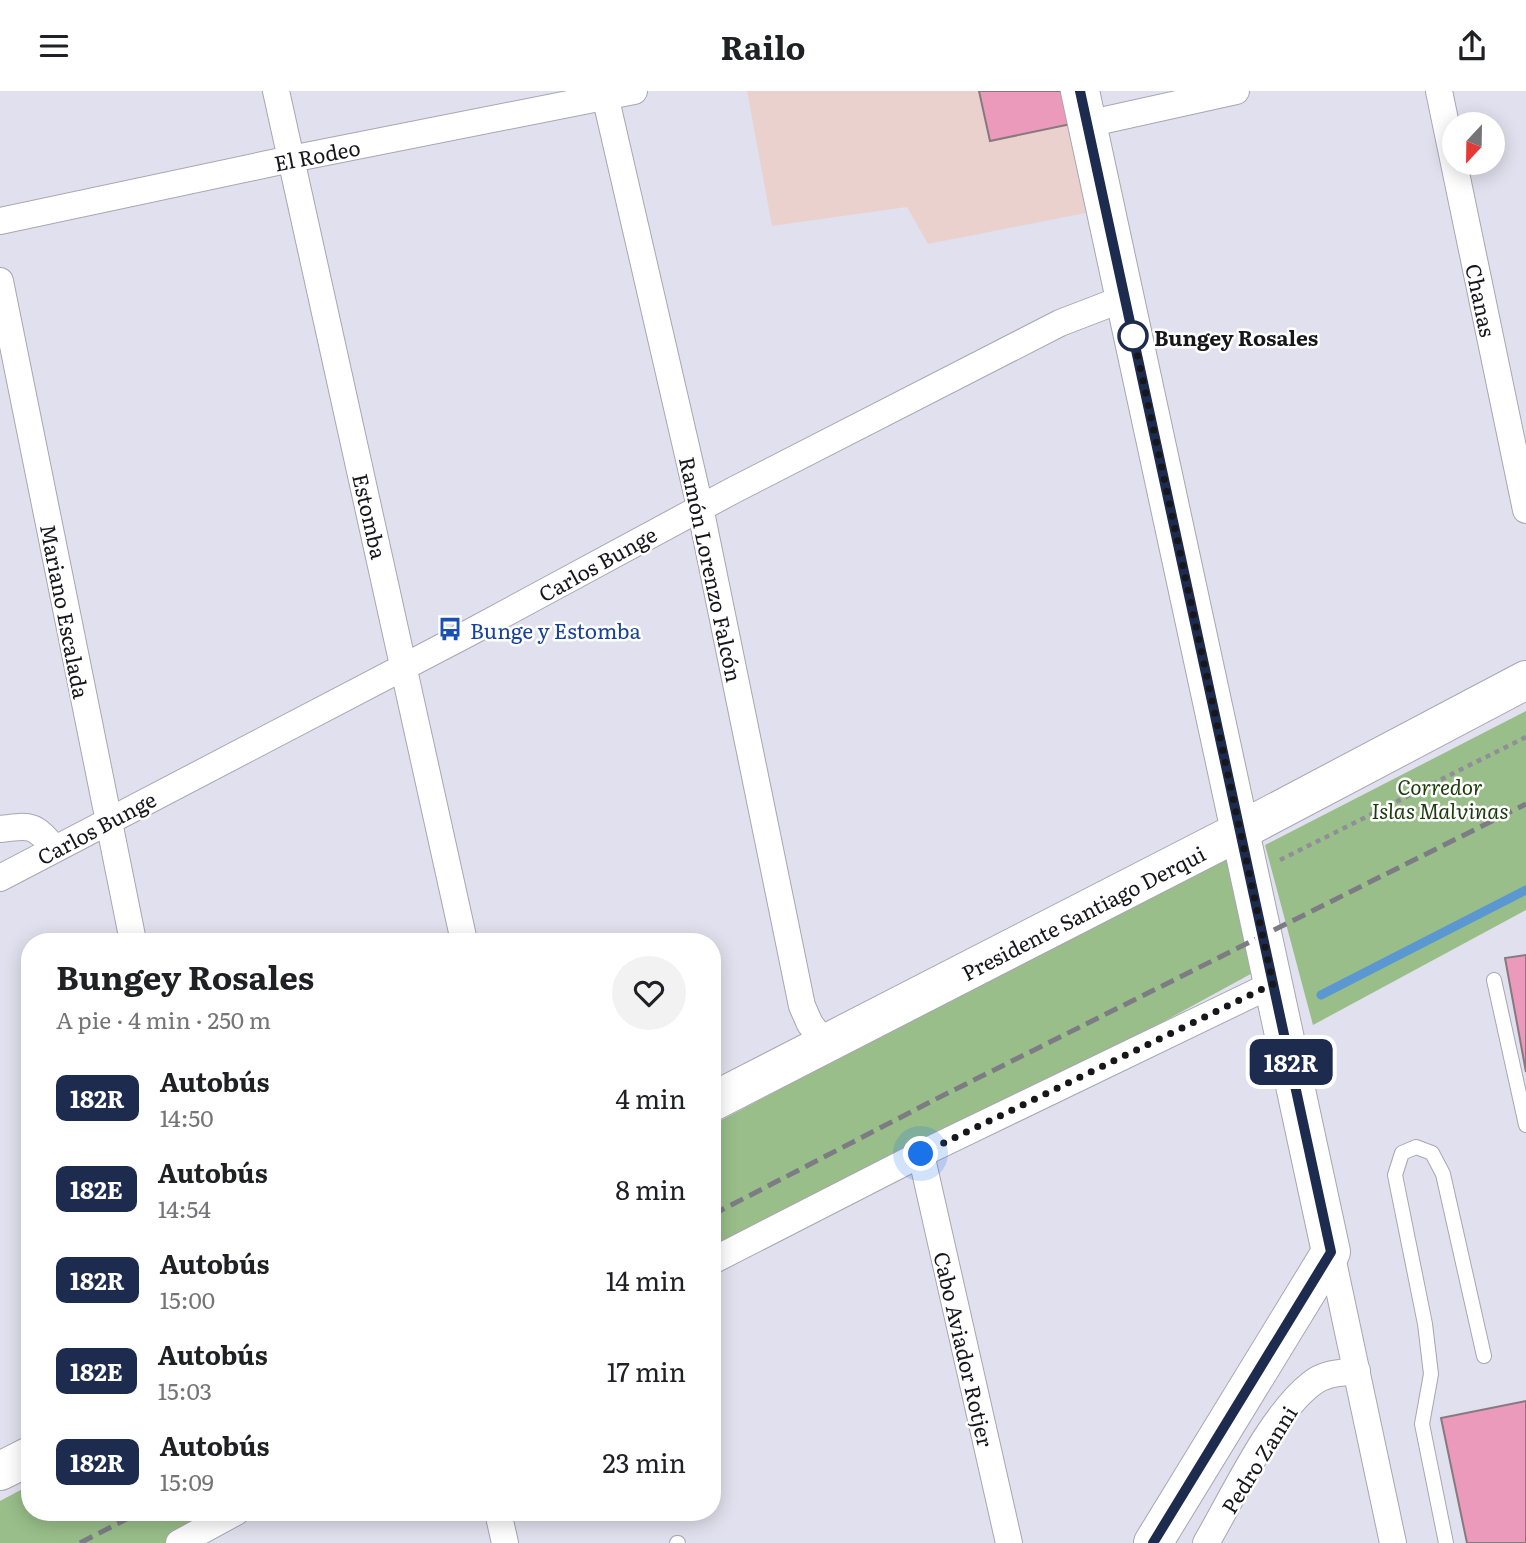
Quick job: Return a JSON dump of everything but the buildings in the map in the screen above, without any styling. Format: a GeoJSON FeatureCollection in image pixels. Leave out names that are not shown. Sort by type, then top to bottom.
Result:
{"type":"FeatureCollection","features":[{"type":"Feature","properties":{"kind":"street","name":"Estomba"},"geometry":{"type":"LineString","coordinates":[[276,91],[462,933]]}},
{"type":"Feature","properties":{"kind":"street","name":"El Rodeo"},"geometry":{"type":"LineString","coordinates":[[0,221],[605,94],[634,91]]}},
{"type":"Feature","properties":{"kind":"street"},"geometry":{"type":"LineString","coordinates":[[1236,91],[1084,107],[1238,832],[1394,1543]]}},
{"type":"Feature","properties":{"kind":"street","name":"Chanas"},"geometry":{"type":"LineString","coordinates":[[1439,91],[1526,510]]}},
{"type":"Feature","properties":{"kind":"street","name":"Ramón Lorenzo Falcón"},"geometry":{"type":"LineString","coordinates":[[605,94],[700,507],[802,1006],[810,1024],[825,1043]]}},
{"type":"Feature","properties":{"kind":"street","name":"Mariano Escalada"},"geometry":{"type":"LineString","coordinates":[[0,281],[131,933]]}},
{"type":"Feature","properties":{"kind":"street","name":"Carlos Bunge"},"geometry":{"type":"LineString","coordinates":[[0,878],[700,507],[1060,323],[1125,298]]}},
{"type":"Feature","properties":{"kind":"street","name":"Presidente Santiago Derqui"},"geometry":{"type":"LineString","coordinates":[[721,1097],[1238,832],[1526,680]]}},
{"type":"Feature","properties":{"kind":"street"},"geometry":{"type":"LineString","coordinates":[[0,829],[27,825],[39,830],[55,849]]}},
{"type":"Feature","properties":{"kind":"street"},"geometry":{"type":"LineString","coordinates":[[721,1256],[921,1154],[1273,984]]}},
{"type":"Feature","properties":{"kind":"street","name":"Cabo Aviador Rotjer"},"geometry":{"type":"LineString","coordinates":[[921,1154],[1009,1543]]}},
{"type":"Feature","properties":{"kind":"street"},"geometry":{"type":"LineString","coordinates":[[1153,1543],[1331,1252]]}},
{"type":"Feature","properties":{"kind":"street","name":"Pedro Zanni"},"geometry":{"type":"LineString","coordinates":[[1206,1543],[1290,1405],[1311,1384],[1327,1374],[1357,1371]]}},
{"type":"Feature","properties":{"kind":"street"},"geometry":{"type":"LineString","coordinates":[[0,1471],[21,1460]]}},
{"type":"Feature","properties":{"kind":"street"},"geometry":{"type":"LineString","coordinates":[[179,1543],[219,1521]]}},
{"type":"Feature","properties":{"kind":"street"},"geometry":{"type":"LineString","coordinates":[[500,1521],[505,1543]]}},
{"type":"Feature","properties":{"kind":"lane"},"geometry":{"type":"LineString","coordinates":[[1494,980],[1526,1125]]}},
{"type":"Feature","properties":{"kind":"lane"},"geometry":{"type":"LineString","coordinates":[[1446,1543],[1422,1424],[1431,1374],[1425,1324],[1395,1175],[1402,1153],[1416,1147],[1432,1153],[1443,1174],[1484,1356]]}},
{"type":"Feature","properties":{"kind":"path"},"geometry":{"type":"LineString","coordinates":[[1249,875],[1526,737]]}},
{"type":"Feature","properties":{"kind":"shaded area"},"geometry":{"type":"Polygon","coordinates":[[[747,91],[979,91],[990,140],[1077,123],[1096,211],[928,244],[907,207],[772,226],[747,91]]]}},
{"type":"Feature","properties":{"kind":"green space","name":"Corredor Islas Malvinas"},"geometry":{"type":"Polygon","coordinates":[[[1526,711],[1526,910],[1313,1025],[1265,845],[1526,711]]]}},
{"type":"Feature","properties":{"kind":"green space"},"geometry":{"type":"Polygon","coordinates":[[[1231,850],[1258,970],[921,1154],[721,1256],[721,1120],[1231,850]]]}},
{"type":"Feature","properties":{"kind":"green space"},"geometry":{"type":"Polygon","coordinates":[[[21,1490],[21,1521],[219,1521],[179,1543],[0,1543],[0,1501],[21,1490]]]}},
{"type":"Feature","properties":{"kind":"waterway"},"geometry":{"type":"LineString","coordinates":[[1321,995],[1526,890]]}},
{"type":"Feature","properties":{"kind":"railway"},"geometry":{"type":"LineString","coordinates":[[721,1210],[934,1100],[1526,804]]}},
{"type":"Feature","properties":{"kind":"railway"},"geometry":{"type":"LineString","coordinates":[[80,1543],[123,1521]]}},
{"type":"Feature","properties":{"kind":"bus line","name":"182R"},"geometry":{"type":"LineString","coordinates":[[1080,91],[1238,832],[1331,1252],[1153,1543]]}},
{"type":"Feature","properties":{"kind":"place","name":"Bungey Rosales"},"geometry":{"type":"Point","coordinates":[1133,336]}},
{"type":"Feature","properties":{"kind":"place","name":"Bunge y Estomba"},"geometry":{"type":"Point","coordinates":[450,629]}},
{"type":"Feature","properties":{"kind":"route"},"geometry":{"type":"LineString","coordinates":[[921,1154],[1273,984],[1238,832],[1131,325],[1133,336]]}}]}
